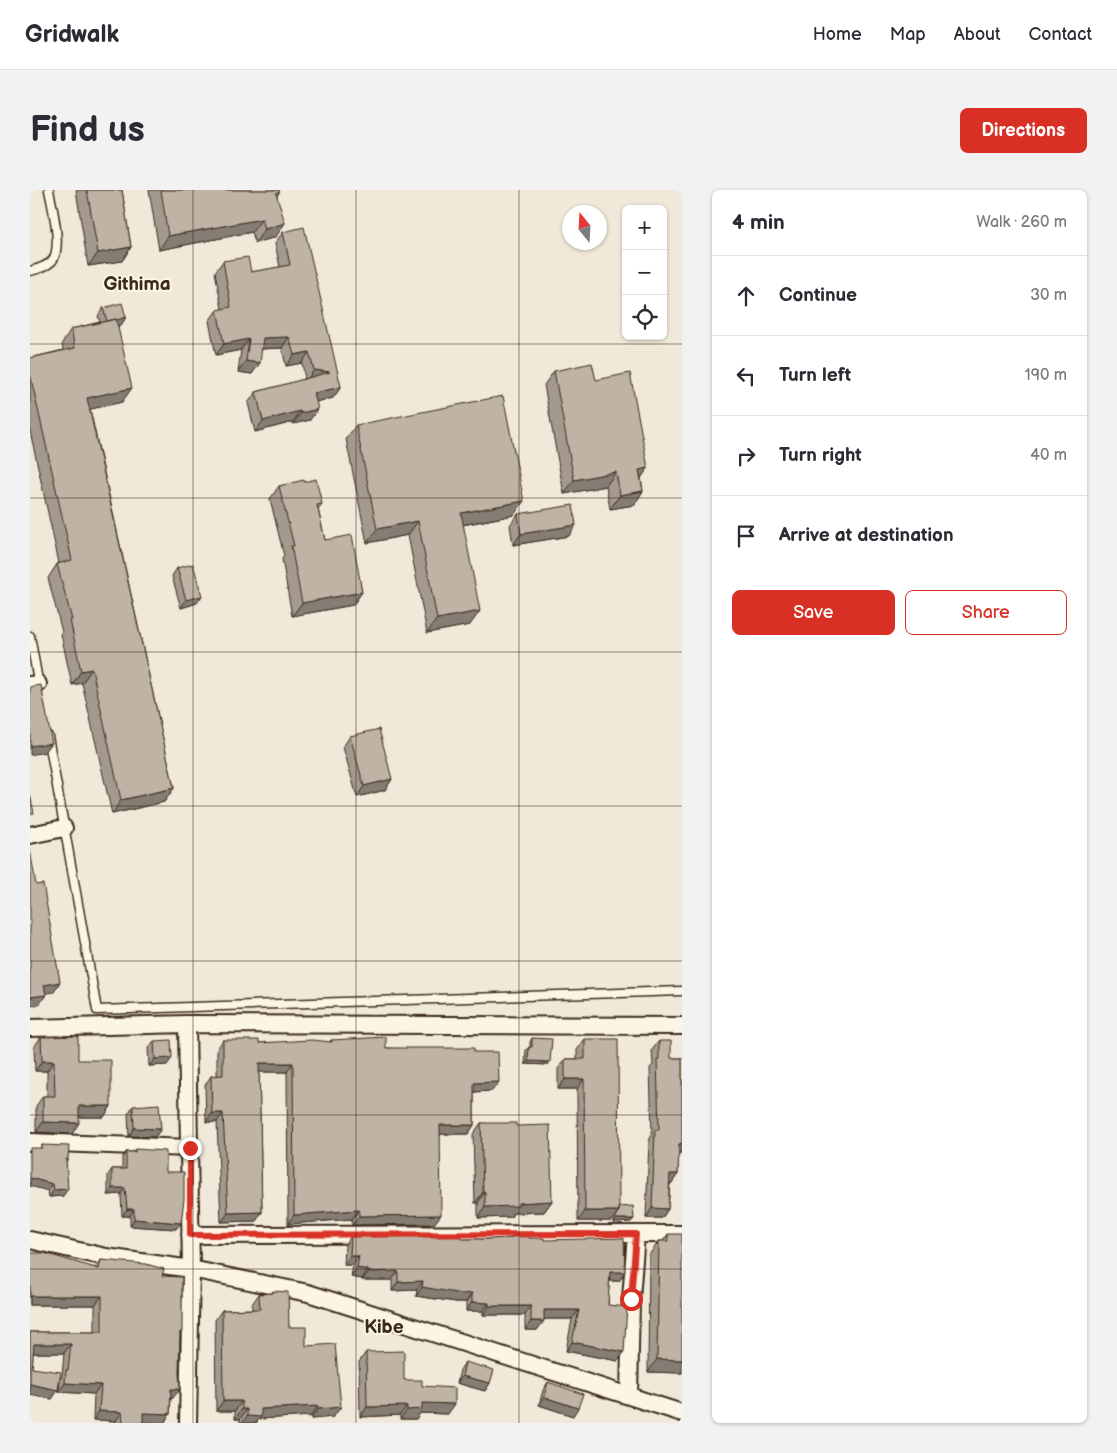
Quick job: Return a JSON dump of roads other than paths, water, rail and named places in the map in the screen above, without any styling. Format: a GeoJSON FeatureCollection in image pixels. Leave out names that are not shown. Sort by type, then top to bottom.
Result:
{"type":"FeatureCollection","features":[{"type":"Feature","properties":{"kind":"street"},"geometry":{"type":"LineString","coordinates":[[30,835],[64,828]]}},
{"type":"Feature","properties":{"kind":"street"},"geometry":{"type":"LineString","coordinates":[[187,1024],[192,1269],[192,1422]]}},
{"type":"Feature","properties":{"kind":"street"},"geometry":{"type":"LineString","coordinates":[[30,1028],[187,1024],[682,1026]]}},
{"type":"Feature","properties":{"kind":"street"},"geometry":{"type":"LineString","coordinates":[[30,1142],[190,1148]]}},
{"type":"Feature","properties":{"kind":"street"},"geometry":{"type":"LineString","coordinates":[[629,1396],[631,1299],[636,1234]]}},
{"type":"Feature","properties":{"kind":"street"},"geometry":{"type":"LineString","coordinates":[[190,1235],[682,1234]]}},
{"type":"Feature","properties":{"kind":"street"},"geometry":{"type":"LineString","coordinates":[[30,1240],[106,1257],[192,1269],[308,1293],[682,1413]]}},
{"type":"Feature","properties":{"kind":"lane"},"geometry":{"type":"LineString","coordinates":[[30,271],[43,267],[56,255],[56,230],[49,190]]}},
{"type":"Feature","properties":{"kind":"lane"},"geometry":{"type":"LineString","coordinates":[[30,636],[36,688]]}},
{"type":"Feature","properties":{"kind":"lane"},"geometry":{"type":"LineString","coordinates":[[47,732],[97,1010],[682,991]]}},
{"type":"Feature","properties":{"kind":"district","name":"Githima"},"geometry":{"type":"Point","coordinates":[137,284]}},
{"type":"Feature","properties":{"kind":"district","name":"Kibe"},"geometry":{"type":"Point","coordinates":[384,1327]}}]}
